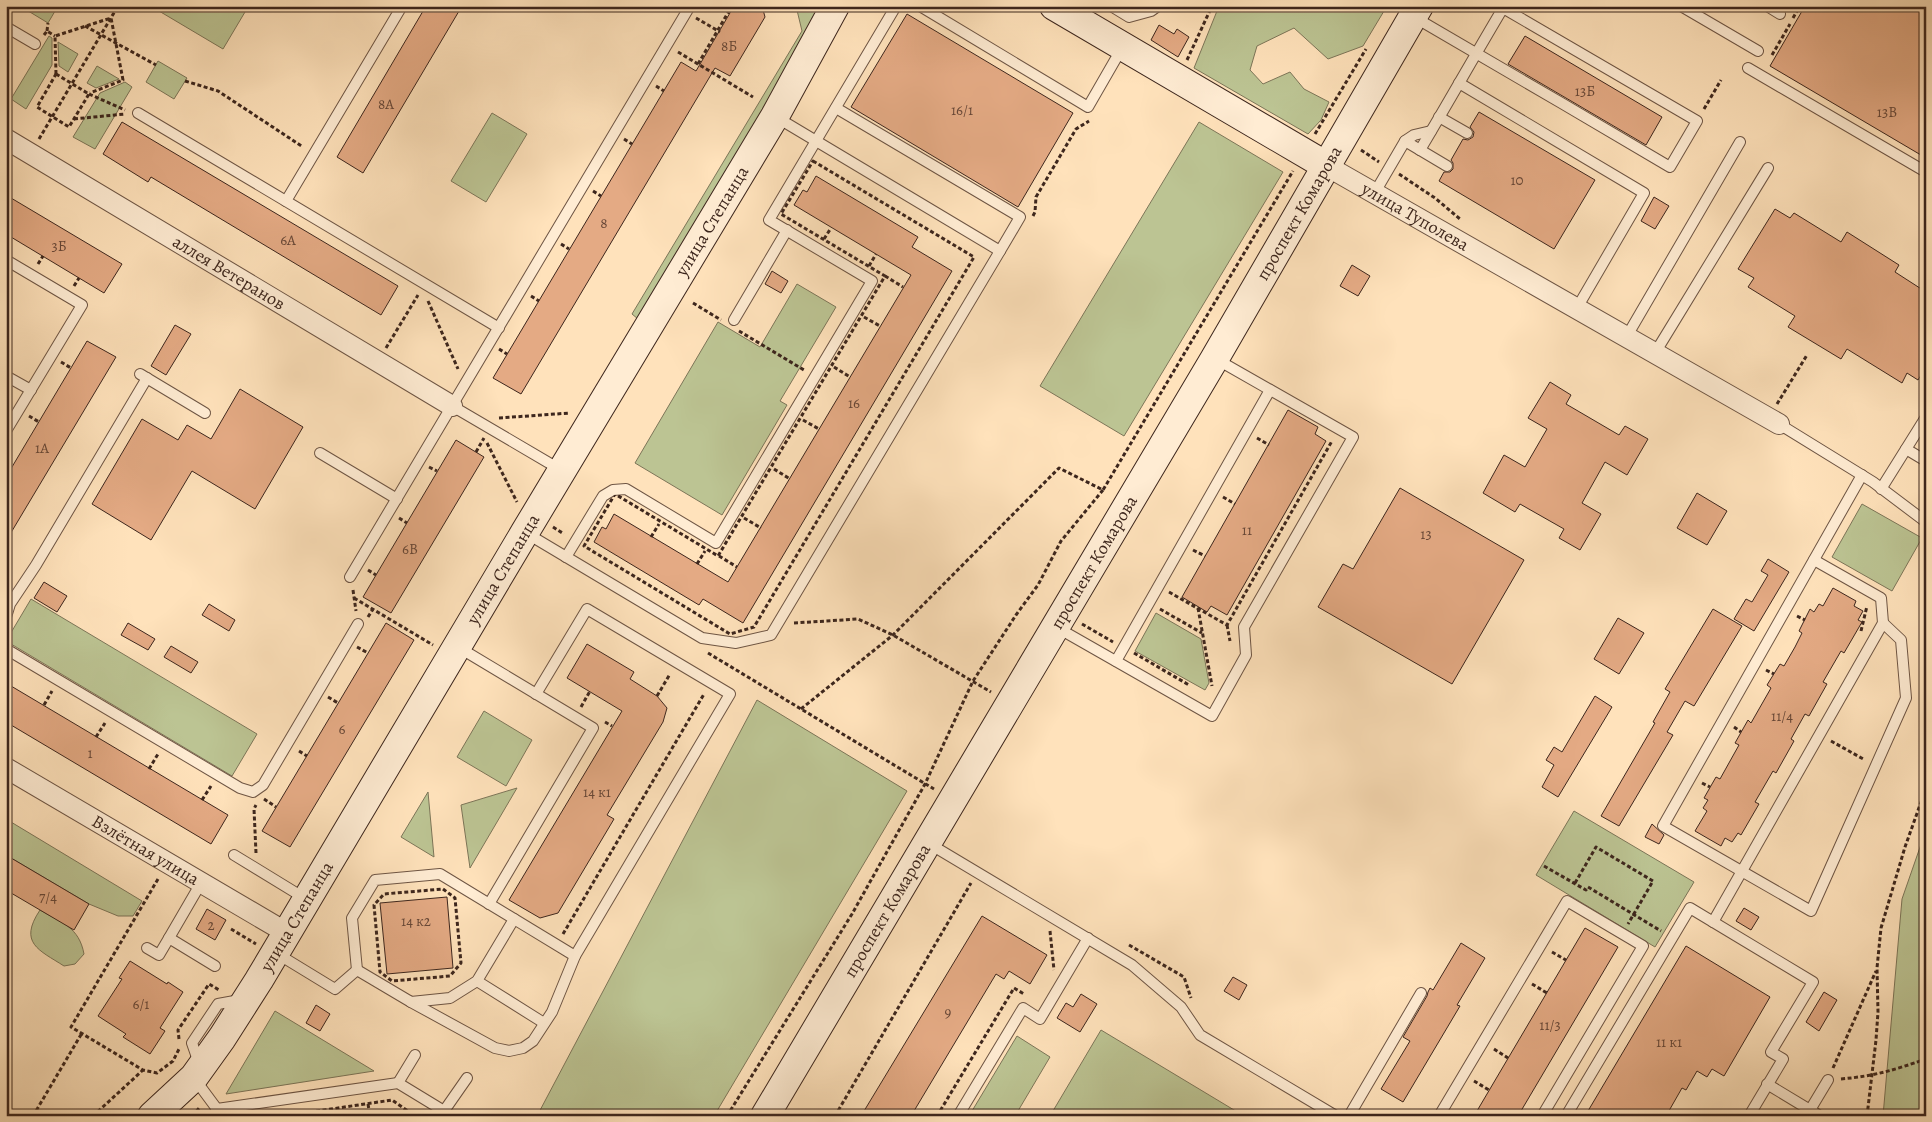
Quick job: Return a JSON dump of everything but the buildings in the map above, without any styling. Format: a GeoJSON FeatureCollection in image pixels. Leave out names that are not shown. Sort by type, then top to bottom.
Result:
{"type":"FeatureCollection","features":[{"type":"Feature","properties":{"kind":"street","name":"улица Степанца"},"geometry":{"type":"LineString","coordinates":[[152,1116],[197,1072],[246,999],[273,944],[307,899],[447,647],[522,520],[562,471],[775,116],[835,6]]}},
{"type":"Feature","properties":{"kind":"street","name":"улица Туполева"},"geometry":{"type":"LineString","coordinates":[[1054,6],[1374,194],[1655,353],[1777,415]]}},
{"type":"Feature","properties":{"kind":"street","name":"проспект Комарова"},"geometry":{"type":"LineString","coordinates":[[765,1116],[1010,703],[1066,623],[1214,358],[1314,159],[1416,11]]}},
{"type":"Feature","properties":{"kind":"street","name":"аллея Ветеранов"},"geometry":{"type":"LineString","coordinates":[[6,139],[452,406]]}},
{"type":"Feature","properties":{"kind":"street","name":"Взлётная улица"},"geometry":{"type":"LineString","coordinates":[[6,768],[201,883],[273,944]]}},
{"type":"Feature","properties":{"kind":"lane"},"geometry":{"type":"LineString","coordinates":[[286,201],[402,6]]}},
{"type":"Feature","properties":{"kind":"lane"},"geometry":{"type":"LineString","coordinates":[[566,557],[603,496],[613,490],[626,489],[716,543],[872,281],[769,220],[896,6]]}},
{"type":"Feature","properties":{"kind":"lane"},"geometry":{"type":"LineString","coordinates":[[920,6],[1088,107],[1123,47]]}},
{"type":"Feature","properties":{"kind":"lane"},"geometry":{"type":"LineString","coordinates":[[1111,6],[1129,17],[1151,11],[1158,6]]}},
{"type":"Feature","properties":{"kind":"lane"},"geometry":{"type":"LineString","coordinates":[[1682,6],[1758,51]]}},
{"type":"Feature","properties":{"kind":"lane"},"geometry":{"type":"LineString","coordinates":[[1767,6],[1780,14]]}},
{"type":"Feature","properties":{"kind":"lane"},"geometry":{"type":"LineString","coordinates":[[1416,11],[1476,54],[1670,167],[1697,121],[1503,8],[1476,54],[1459,83],[1439,117],[1420,150]]}},
{"type":"Feature","properties":{"kind":"lane"},"geometry":{"type":"LineString","coordinates":[[350,577],[688,9]]}},
{"type":"Feature","properties":{"kind":"lane"},"geometry":{"type":"LineString","coordinates":[[6,27],[35,44]]}},
{"type":"Feature","properties":{"kind":"lane"},"geometry":{"type":"LineString","coordinates":[[1748,68],[1926,172]]}},
{"type":"Feature","properties":{"kind":"lane"},"geometry":{"type":"LineString","coordinates":[[1459,83],[1644,193],[1576,308]]}},
{"type":"Feature","properties":{"kind":"lane"},"geometry":{"type":"LineString","coordinates":[[522,520],[566,557],[702,638],[736,643],[771,635],[1020,217],[836,108]]}},
{"type":"Feature","properties":{"kind":"lane"},"geometry":{"type":"LineString","coordinates":[[138,113],[286,201],[423,286],[498,328]]}},
{"type":"Feature","properties":{"kind":"lane"},"geometry":{"type":"LineString","coordinates":[[775,116],[1000,251]]}},
{"type":"Feature","properties":{"kind":"lane"},"geometry":{"type":"LineString","coordinates":[[1439,117],[1467,133]]}},
{"type":"Feature","properties":{"kind":"lane"},"geometry":{"type":"LineString","coordinates":[[1374,194],[1405,141],[1414,135],[1431,131]]}},
{"type":"Feature","properties":{"kind":"lane"},"geometry":{"type":"LineString","coordinates":[[1405,141],[1447,166]]}},
{"type":"Feature","properties":{"kind":"lane"},"geometry":{"type":"LineString","coordinates":[[1627,336],[1740,142]]}},
{"type":"Feature","properties":{"kind":"lane"},"geometry":{"type":"LineString","coordinates":[[1655,353],[1768,168]]}},
{"type":"Feature","properties":{"kind":"lane"},"geometry":{"type":"LineString","coordinates":[[730,323],[787,230]]}},
{"type":"Feature","properties":{"kind":"lane"},"geometry":{"type":"LineString","coordinates":[[6,260],[82,305],[6,431]]}},
{"type":"Feature","properties":{"kind":"lane"},"geometry":{"type":"LineString","coordinates":[[1066,623],[1116,661],[1212,716],[1246,655],[1244,627],[1353,437],[1214,358]]}},
{"type":"Feature","properties":{"kind":"lane"},"geometry":{"type":"LineString","coordinates":[[6,376],[31,390]]}},
{"type":"Feature","properties":{"kind":"lane"},"geometry":{"type":"LineString","coordinates":[[6,617],[10,604],[36,565],[144,376],[205,413]]}},
{"type":"Feature","properties":{"kind":"lane"},"geometry":{"type":"LineString","coordinates":[[1116,661],[1270,390]]}},
{"type":"Feature","properties":{"kind":"lane"},"geometry":{"type":"LineString","coordinates":[[452,406],[562,471]]}},
{"type":"Feature","properties":{"kind":"lane"},"geometry":{"type":"LineString","coordinates":[[1777,415],[1926,522]]}},
{"type":"Feature","properties":{"kind":"lane"},"geometry":{"type":"LineString","coordinates":[[1882,489],[1926,417]]}},
{"type":"Feature","properties":{"kind":"lane"},"geometry":{"type":"LineString","coordinates":[[1906,449],[1926,461]]}},
{"type":"Feature","properties":{"kind":"lane"},"geometry":{"type":"LineString","coordinates":[[320,453],[397,499]]}},
{"type":"Feature","properties":{"kind":"lane"},"geometry":{"type":"LineString","coordinates":[[1862,475],[1663,826],[1811,911],[1906,698],[1901,640],[1883,623]]}},
{"type":"Feature","properties":{"kind":"lane"},"geometry":{"type":"LineString","coordinates":[[1713,922],[1883,623],[1881,598],[1814,560]]}},
{"type":"Feature","properties":{"kind":"lane"},"geometry":{"type":"LineString","coordinates":[[357,970],[495,1048],[509,1051],[523,1048],[533,1041],[552,1012],[574,956],[730,694],[587,609],[536,694]]}},
{"type":"Feature","properties":{"kind":"lane"},"geometry":{"type":"LineString","coordinates":[[6,649],[240,788],[253,792],[263,785],[358,624]]}},
{"type":"Feature","properties":{"kind":"lane"},"geometry":{"type":"LineString","coordinates":[[447,647],[536,694],[593,728],[489,904]]}},
{"type":"Feature","properties":{"kind":"lane"},"geometry":{"type":"LineString","coordinates":[[927,842],[1132,965],[1182,1008],[1200,1035],[1336,1116]]}},
{"type":"Feature","properties":{"kind":"lane"},"geometry":{"type":"LineString","coordinates":[[234,855],[307,899]]}},
{"type":"Feature","properties":{"kind":"lane"},"geometry":{"type":"LineString","coordinates":[[357,970],[352,918],[375,880],[440,874],[574,956]]}},
{"type":"Feature","properties":{"kind":"lane"},"geometry":{"type":"LineString","coordinates":[[147,948],[159,955],[201,883]]}},
{"type":"Feature","properties":{"kind":"lane"},"geometry":{"type":"LineString","coordinates":[[1439,1116],[1567,901],[1643,946],[1542,1116]]}},
{"type":"Feature","properties":{"kind":"lane"},"geometry":{"type":"LineString","coordinates":[[1566,1116],[1690,908],[1814,982],[1772,1052],[1783,1059],[1749,1116]]}},
{"type":"Feature","properties":{"kind":"lane"},"geometry":{"type":"LineString","coordinates":[[411,1002],[450,998],[478,981],[514,919]]}},
{"type":"Feature","properties":{"kind":"lane"},"geometry":{"type":"LineString","coordinates":[[169,938],[216,966]]}},
{"type":"Feature","properties":{"kind":"lane"},"geometry":{"type":"LineString","coordinates":[[958,1116],[1023,1008],[1040,1018],[1088,938]]}},
{"type":"Feature","properties":{"kind":"lane"},"geometry":{"type":"LineString","coordinates":[[273,944],[335,989],[357,970]]}},
{"type":"Feature","properties":{"kind":"lane"},"geometry":{"type":"LineString","coordinates":[[478,981],[544,1023]]}},
{"type":"Feature","properties":{"kind":"lane"},"geometry":{"type":"LineString","coordinates":[[1348,1116],[1422,993]]}},
{"type":"Feature","properties":{"kind":"lane"},"geometry":{"type":"LineString","coordinates":[[398,1083],[415,1055]]}},
{"type":"Feature","properties":{"kind":"lane"},"geometry":{"type":"LineString","coordinates":[[197,1072],[215,1113],[398,1083],[444,1113],[467,1078]]}},
{"type":"Feature","properties":{"kind":"lane"},"geometry":{"type":"LineString","coordinates":[[1808,1113],[1828,1080]]}},
{"type":"Feature","properties":{"kind":"lane"},"geometry":{"type":"LineString","coordinates":[[1767,1084],[1808,1113],[1820,1116]]}},
{"type":"Feature","properties":{"kind":"path"},"geometry":{"type":"LineString","coordinates":[[30,153],[118,6]]}},
{"type":"Feature","properties":{"kind":"path"},"geometry":{"type":"LineString","coordinates":[[698,64],[729,11],[728,6]]}},
{"type":"Feature","properties":{"kind":"path"},"geometry":{"type":"LineString","coordinates":[[1178,79],[1212,6]]}},
{"type":"Feature","properties":{"kind":"path"},"geometry":{"type":"LineString","coordinates":[[1768,61],[1800,6]]}},
{"type":"Feature","properties":{"kind":"path"},"geometry":{"type":"LineString","coordinates":[[688,9],[718,31]]}},
{"type":"Feature","properties":{"kind":"path"},"geometry":{"type":"LineString","coordinates":[[111,18],[123,80],[89,94],[69,127],[37,108],[56,74],[55,36],[111,18]]}},
{"type":"Feature","properties":{"kind":"path"},"geometry":{"type":"LineString","coordinates":[[47,31],[48,23]]}},
{"type":"Feature","properties":{"kind":"path"},"geometry":{"type":"LineString","coordinates":[[85,26],[156,65]]}},
{"type":"Feature","properties":{"kind":"path"},"geometry":{"type":"LineString","coordinates":[[667,46],[753,97]]}},
{"type":"Feature","properties":{"kind":"path"},"geometry":{"type":"LineString","coordinates":[[727,1116],[852,914],[925,784],[973,682],[1016,615],[1038,585],[1061,541],[1103,490],[1314,159],[1367,47]]}},
{"type":"Feature","properties":{"kind":"path"},"geometry":{"type":"LineString","coordinates":[[56,74],[89,94],[132,114],[74,119]]}},
{"type":"Feature","properties":{"kind":"path"},"geometry":{"type":"LineString","coordinates":[[1705,108],[1721,80]]}},
{"type":"Feature","properties":{"kind":"path"},"geometry":{"type":"LineString","coordinates":[[185,81],[218,92],[314,154]]}},
{"type":"Feature","properties":{"kind":"path"},"geometry":{"type":"LineString","coordinates":[[1031,220],[1035,212],[1036,196],[1076,130],[1091,119]]}},
{"type":"Feature","properties":{"kind":"path"},"geometry":{"type":"LineString","coordinates":[[1358,149],[1435,198],[1463,222]]}},
{"type":"Feature","properties":{"kind":"path"},"geometry":{"type":"LineString","coordinates":[[827,234],[831,228]]}},
{"type":"Feature","properties":{"kind":"path"},"geometry":{"type":"LineString","coordinates":[[6,241],[9,236]]}},
{"type":"Feature","properties":{"kind":"path"},"geometry":{"type":"LineString","coordinates":[[872,260],[876,254]]}},
{"type":"Feature","properties":{"kind":"path"},"geometry":{"type":"LineString","coordinates":[[885,276],[903,288]]}},
{"type":"Feature","properties":{"kind":"path"},"geometry":{"type":"LineString","coordinates":[[378,361],[423,286]]}},
{"type":"Feature","properties":{"kind":"path"},"geometry":{"type":"LineString","coordinates":[[423,286],[465,384]]}},
{"type":"Feature","properties":{"kind":"path"},"geometry":{"type":"LineString","coordinates":[[693,303],[730,323],[816,376]]}},
{"type":"Feature","properties":{"kind":"path"},"geometry":{"type":"LineString","coordinates":[[871,320],[880,326]]}},
{"type":"Feature","properties":{"kind":"path"},"geometry":{"type":"LineString","coordinates":[[1777,415],[1807,355]]}},
{"type":"Feature","properties":{"kind":"path"},"geometry":{"type":"LineString","coordinates":[[841,371],[850,377]]}},
{"type":"Feature","properties":{"kind":"path"},"geometry":{"type":"LineString","coordinates":[[522,520],[475,419],[573,413]]}},
{"type":"Feature","properties":{"kind":"path"},"geometry":{"type":"LineString","coordinates":[[810,424],[819,429]]}},
{"type":"Feature","properties":{"kind":"path"},"geometry":{"type":"LineString","coordinates":[[1166,590],[1227,625],[1338,429]]}},
{"type":"Feature","properties":{"kind":"path"},"geometry":{"type":"LineString","coordinates":[[1261,441],[1269,445]]}},
{"type":"Feature","properties":{"kind":"path"},"geometry":{"type":"LineString","coordinates":[[476,452],[480,445]]}},
{"type":"Feature","properties":{"kind":"path"},"geometry":{"type":"LineString","coordinates":[[801,709],[893,636],[1059,468],[1103,490]]}},
{"type":"Feature","properties":{"kind":"path"},"geometry":{"type":"LineString","coordinates":[[780,474],[790,479]]}},
{"type":"Feature","properties":{"kind":"path"},"geometry":{"type":"LineString","coordinates":[[615,494],[584,546],[730,634]]}},
{"type":"Feature","properties":{"kind":"path"},"geometry":{"type":"LineString","coordinates":[[1228,500],[1235,504]]}},
{"type":"Feature","properties":{"kind":"path"},"geometry":{"type":"LineString","coordinates":[[751,522],[760,528]]}},
{"type":"Feature","properties":{"kind":"path"},"geometry":{"type":"LineString","coordinates":[[652,537],[656,529]]}},
{"type":"Feature","properties":{"kind":"path"},"geometry":{"type":"LineString","coordinates":[[1198,552],[1205,556]]}},
{"type":"Feature","properties":{"kind":"path"},"geometry":{"type":"LineString","coordinates":[[697,564],[702,556]]}},
{"type":"Feature","properties":{"kind":"path"},"geometry":{"type":"LineString","coordinates":[[718,556],[737,567]]}},
{"type":"Feature","properties":{"kind":"path"},"geometry":{"type":"LineString","coordinates":[[350,577],[358,624]]}},
{"type":"Feature","properties":{"kind":"path"},"geometry":{"type":"LineString","coordinates":[[354,598],[447,647]]}},
{"type":"Feature","properties":{"kind":"path"},"geometry":{"type":"LineString","coordinates":[[1857,638],[1862,629],[1868,600]]}},
{"type":"Feature","properties":{"kind":"path"},"geometry":{"type":"LineString","coordinates":[[1157,607],[1202,634]]}},
{"type":"Feature","properties":{"kind":"path"},"geometry":{"type":"LineString","coordinates":[[1198,608],[1212,686]]}},
{"type":"Feature","properties":{"kind":"path"},"geometry":{"type":"LineString","coordinates":[[1797,616],[1805,620]]}},
{"type":"Feature","properties":{"kind":"path"},"geometry":{"type":"LineString","coordinates":[[754,627],[858,618],[1010,703]]}},
{"type":"Feature","properties":{"kind":"path"},"geometry":{"type":"LineString","coordinates":[[1066,623],[1123,648],[1190,686]]}},
{"type":"Feature","properties":{"kind":"path"},"geometry":{"type":"LineString","coordinates":[[702,649],[952,800]]}},
{"type":"Feature","properties":{"kind":"path"},"geometry":{"type":"LineString","coordinates":[[662,669],[676,678]]}},
{"type":"Feature","properties":{"kind":"path"},"geometry":{"type":"LineString","coordinates":[[1766,670],[1774,674]]}},
{"type":"Feature","properties":{"kind":"path"},"geometry":{"type":"LineString","coordinates":[[657,696],[670,674]]}},
{"type":"Feature","properties":{"kind":"path"},"geometry":{"type":"LineString","coordinates":[[1210,691],[1217,678]]}},
{"type":"Feature","properties":{"kind":"path"},"geometry":{"type":"LineString","coordinates":[[44,705],[53,688]]}},
{"type":"Feature","properties":{"kind":"path"},"geometry":{"type":"LineString","coordinates":[[560,938],[705,695],[697,690]]}},
{"type":"Feature","properties":{"kind":"path"},"geometry":{"type":"LineString","coordinates":[[580,707],[590,691]]}},
{"type":"Feature","properties":{"kind":"path"},"geometry":{"type":"LineString","coordinates":[[96,737],[106,720]]}},
{"type":"Feature","properties":{"kind":"path"},"geometry":{"type":"LineString","coordinates":[[606,723],[612,726]]}},
{"type":"Feature","properties":{"kind":"path"},"geometry":{"type":"LineString","coordinates":[[1734,727],[1741,732]]}},
{"type":"Feature","properties":{"kind":"path"},"geometry":{"type":"LineString","coordinates":[[1820,734],[1876,766]]}},
{"type":"Feature","properties":{"kind":"path"},"geometry":{"type":"LineString","coordinates":[[149,768],[159,752]]}},
{"type":"Feature","properties":{"kind":"path"},"geometry":{"type":"LineString","coordinates":[[1702,783],[1710,787]]}},
{"type":"Feature","properties":{"kind":"path"},"geometry":{"type":"LineString","coordinates":[[202,800],[212,784]]}},
{"type":"Feature","properties":{"kind":"path"},"geometry":{"type":"LineString","coordinates":[[1867,1116],[1878,1012],[1877,968],[1881,928],[1905,847],[1926,788]]}},
{"type":"Feature","properties":{"kind":"path"},"geometry":{"type":"LineString","coordinates":[[261,797],[276,807]]}},
{"type":"Feature","properties":{"kind":"path"},"geometry":{"type":"LineString","coordinates":[[254,808],[256,869]]}},
{"type":"Feature","properties":{"kind":"path"},"geometry":{"type":"LineString","coordinates":[[1574,883],[1596,847],[1653,881],[1633,914]]}},
{"type":"Feature","properties":{"kind":"path"},"geometry":{"type":"LineString","coordinates":[[93,1116],[143,1070],[71,1027],[168,863]]}},
{"type":"Feature","properties":{"kind":"path"},"geometry":{"type":"LineString","coordinates":[[1544,866],[1586,890],[1588,887],[1672,938]]}},
{"type":"Feature","properties":{"kind":"path"},"geometry":{"type":"LineString","coordinates":[[835,1116],[973,880]]}},
{"type":"Feature","properties":{"kind":"path"},"geometry":{"type":"LineString","coordinates":[[443,888],[455,898],[461,963],[450,976],[392,982],[380,972],[377,939],[374,905],[384,894],[443,888]]}},
{"type":"Feature","properties":{"kind":"path"},"geometry":{"type":"LineString","coordinates":[[1056,931],[1050,927],[1054,978],[1058,971]]}},
{"type":"Feature","properties":{"kind":"path"},"geometry":{"type":"LineString","coordinates":[[231,929],[273,944]]}},
{"type":"Feature","properties":{"kind":"path"},"geometry":{"type":"LineString","coordinates":[[377,939],[383,938]]}},
{"type":"Feature","properties":{"kind":"path"},"geometry":{"type":"LineString","coordinates":[[1550,951],[1566,960]]}},
{"type":"Feature","properties":{"kind":"path"},"geometry":{"type":"LineString","coordinates":[[1877,968],[1828,1080],[1871,1076],[1926,1059]]}},
{"type":"Feature","properties":{"kind":"path"},"geometry":{"type":"LineString","coordinates":[[1531,983],[1547,993]]}},
{"type":"Feature","properties":{"kind":"path"},"geometry":{"type":"LineString","coordinates":[[937,1116],[1014,988],[1031,998]]}},
{"type":"Feature","properties":{"kind":"path"},"geometry":{"type":"LineString","coordinates":[[33,1116],[82,1033]]}},
{"type":"Feature","properties":{"kind":"path"},"geometry":{"type":"LineString","coordinates":[[1492,1048],[1508,1058]]}},
{"type":"Feature","properties":{"kind":"path"},"geometry":{"type":"LineString","coordinates":[[1473,1080],[1489,1090]]}},
{"type":"Feature","properties":{"kind":"path"},"geometry":{"type":"LineString","coordinates":[[284,1116],[316,1114],[392,1100],[415,1116]]}},
{"type":"Feature","properties":{"kind":"path"},"geometry":{"type":"LineString","coordinates":[[368,1104],[370,1116]]}},
{"type":"Feature","properties":{"kind":"green space"},"geometry":{"type":"Polygon","coordinates":[[[20,6],[58,6],[48,23],[20,6]]]}},
{"type":"Feature","properties":{"kind":"green space"},"geometry":{"type":"Polygon","coordinates":[[[162,6],[236,6],[245,12],[223,49],[159,11],[162,6]]]}},
{"type":"Feature","properties":{"kind":"green space"},"geometry":{"type":"Polygon","coordinates":[[[796,6],[823,6],[810,37],[638,319],[632,314],[802,31],[796,6]]]}},
{"type":"Feature","properties":{"kind":"green space"},"geometry":{"type":"Polygon","coordinates":[[[1219,6],[1387,6],[1363,46],[1328,59],[1294,28],[1257,46],[1250,70],[1263,84],[1290,72],[1304,89],[1329,102],[1321,120],[1308,134],[1194,68],[1219,6]]]}},
{"type":"Feature","properties":{"kind":"green space"},"geometry":{"type":"Polygon","coordinates":[[[49,36],[52,38],[52,65],[26,109],[11,99],[49,36]]]}},
{"type":"Feature","properties":{"kind":"green space"},"geometry":{"type":"Polygon","coordinates":[[[58,42],[78,54],[68,72],[59,66],[58,42]]]}},
{"type":"Feature","properties":{"kind":"green space"},"geometry":{"type":"Polygon","coordinates":[[[158,61],[187,78],[174,99],[146,82],[158,61]]]}},
{"type":"Feature","properties":{"kind":"green space"},"geometry":{"type":"Polygon","coordinates":[[[97,66],[119,79],[96,88],[87,83],[97,66]]]}},
{"type":"Feature","properties":{"kind":"green space"},"geometry":{"type":"Polygon","coordinates":[[[125,82],[132,87],[95,149],[73,137],[100,93],[125,82]]]}},
{"type":"Feature","properties":{"kind":"green space"},"geometry":{"type":"Polygon","coordinates":[[[492,113],[527,134],[486,202],[451,181],[492,113]]]}},
{"type":"Feature","properties":{"kind":"green space"},"geometry":{"type":"Polygon","coordinates":[[[1199,122],[1283,172],[1124,436],[1040,386],[1199,122]]]}},
{"type":"Feature","properties":{"kind":"green space"},"geometry":{"type":"Polygon","coordinates":[[[797,284],[836,307],[780,401],[787,405],[722,515],[635,463],[718,322],[760,347],[797,284]]]}},
{"type":"Feature","properties":{"kind":"green space"},"geometry":{"type":"Polygon","coordinates":[[[1862,504],[1922,538],[1892,591],[1832,557],[1862,504]]]}},
{"type":"Feature","properties":{"kind":"green space"},"geometry":{"type":"Polygon","coordinates":[[[31,599],[257,734],[232,776],[6,641],[31,599]]]}},
{"type":"Feature","properties":{"kind":"green space"},"geometry":{"type":"Polygon","coordinates":[[[1156,613],[1201,639],[1209,683],[1205,690],[1135,651],[1156,613]]]}},
{"type":"Feature","properties":{"kind":"green space"},"geometry":{"type":"Polygon","coordinates":[[[757,700],[907,791],[714,1116],[537,1116],[757,700]]]}},
{"type":"Feature","properties":{"kind":"green space"},"geometry":{"type":"Polygon","coordinates":[[[484,711],[532,740],[506,786],[457,757],[484,711]]]}},
{"type":"Feature","properties":{"kind":"green space"},"geometry":{"type":"Polygon","coordinates":[[[517,788],[470,868],[461,805],[517,788]]]}},
{"type":"Feature","properties":{"kind":"green space"},"geometry":{"type":"Polygon","coordinates":[[[428,792],[434,857],[401,837],[428,792]]]}},
{"type":"Feature","properties":{"kind":"green space"},"geometry":{"type":"Polygon","coordinates":[[[1574,811],[1694,882],[1655,947],[1536,875],[1574,811]]]}},
{"type":"Feature","properties":{"kind":"green space"},"geometry":{"type":"Polygon","coordinates":[[[6,819],[142,901],[133,916],[118,916],[89,904],[6,855],[6,819]]]}},
{"type":"Feature","properties":{"kind":"green space"},"geometry":{"type":"Polygon","coordinates":[[[1926,830],[1926,1116],[1883,1116],[1902,899],[1926,830]]]}},
{"type":"Feature","properties":{"kind":"green space"},"geometry":{"type":"Polygon","coordinates":[[[40,910],[68,927],[78,938],[84,954],[75,964],[64,966],[34,944],[31,938],[31,930],[40,910]]]}},
{"type":"Feature","properties":{"kind":"green space"},"geometry":{"type":"Polygon","coordinates":[[[275,1011],[374,1071],[226,1094],[275,1011]]]}},
{"type":"Feature","properties":{"kind":"green space"},"geometry":{"type":"Polygon","coordinates":[[[1101,1030],[1244,1116],[1050,1116],[1101,1030]]]}},
{"type":"Feature","properties":{"kind":"green space"},"geometry":{"type":"Polygon","coordinates":[[[1017,1036],[1050,1057],[1015,1116],[969,1116],[1017,1036]]]}}]}
